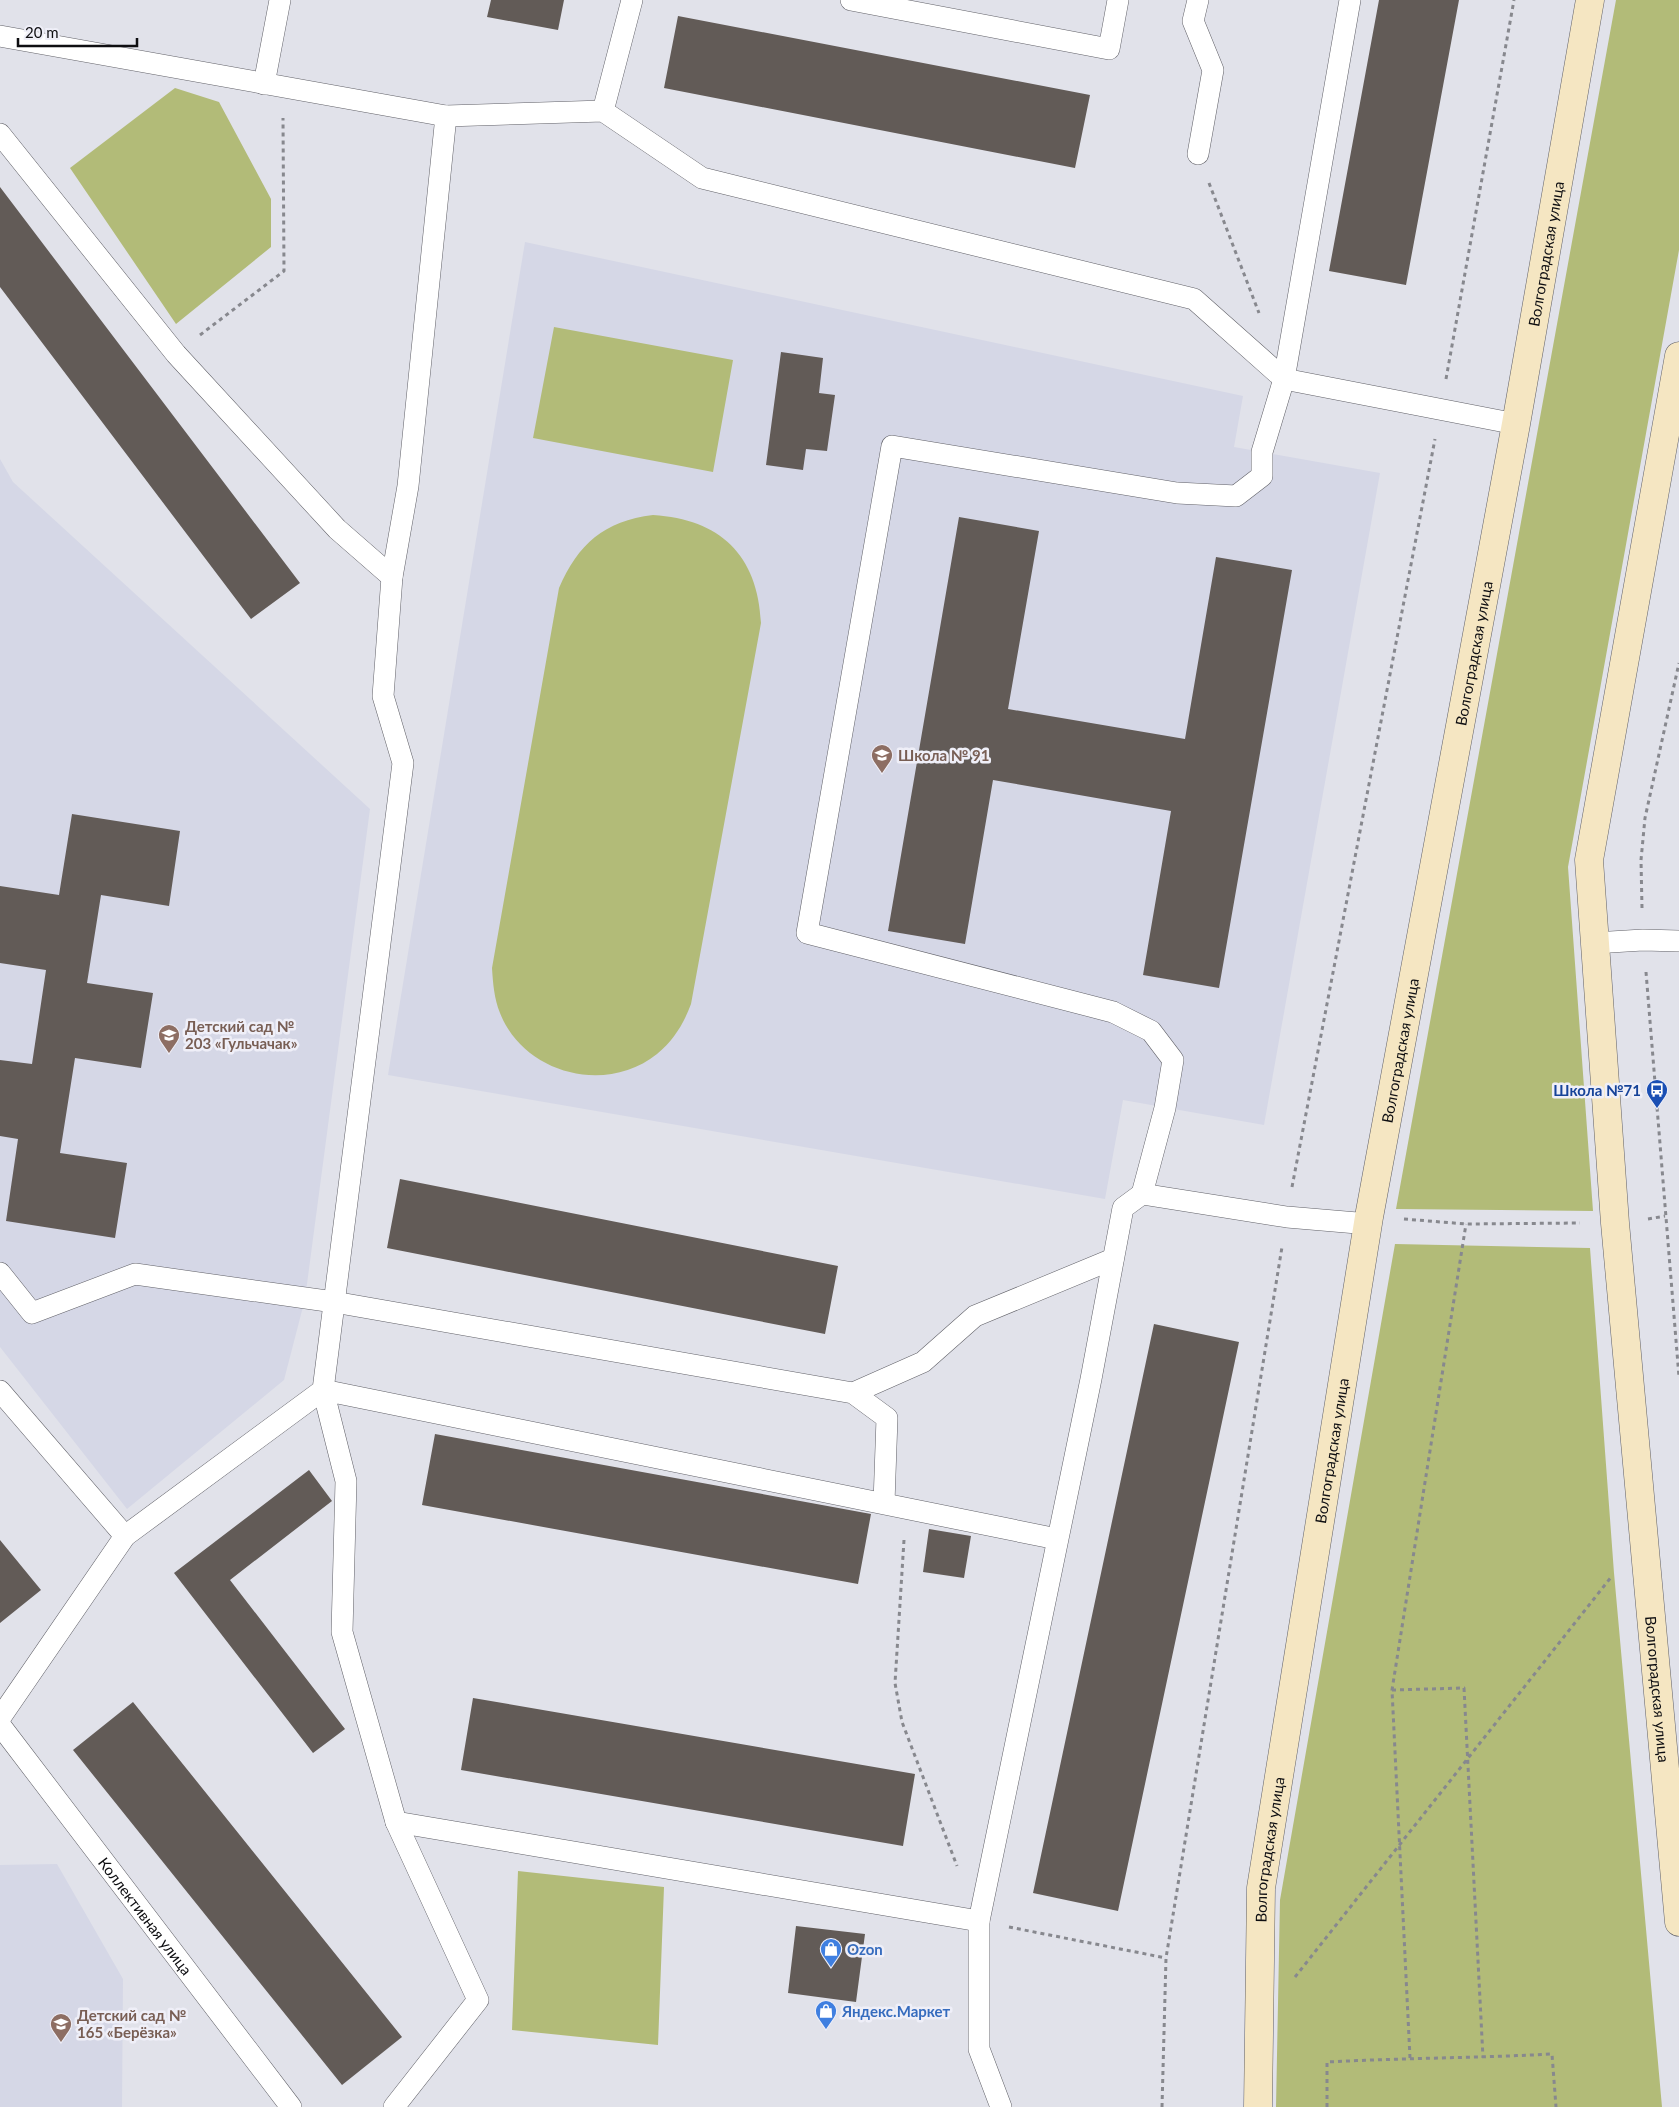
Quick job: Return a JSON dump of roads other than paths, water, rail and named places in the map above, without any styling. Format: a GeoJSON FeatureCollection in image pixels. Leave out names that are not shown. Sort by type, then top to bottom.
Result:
{"type":"FeatureCollection","features":[{"type":"Feature","properties":{"kind":"main road","name":"Волгоградская улица"},"geometry":{"type":"LineString","coordinates":[[1258,2107],[1261,1888],[1369,1220],[1516,424],[1590,0]]}},
{"type":"Feature","properties":{"kind":"main road","name":"Волгоградская улица"},"geometry":{"type":"LineString","coordinates":[[1679,356],[1589,860],[1615,1223],[1679,1922]]}},
{"type":"Feature","properties":{"kind":"lane"},"geometry":{"type":"LineString","coordinates":[[264,84],[280,0]]}},
{"type":"Feature","properties":{"kind":"lane"},"geometry":{"type":"LineString","coordinates":[[603,111],[632,0]]}},
{"type":"Feature","properties":{"kind":"lane"},"geometry":{"type":"LineString","coordinates":[[851,0],[1109,49],[1118,0]]}},
{"type":"Feature","properties":{"kind":"lane"},"geometry":{"type":"LineString","coordinates":[[1198,0],[1193,21],[1212,70],[1198,154]]}},
{"type":"Feature","properties":{"kind":"lane"},"geometry":{"type":"LineString","coordinates":[[1001,2107],[979,2049],[979,1921],[1091,1379],[1123,1208],[1142,1194],[1165,1108],[1173,1060],[1151,1031],[1113,1012],[807,933],[892,446],[1178,493],[1236,496],[1262,476],[1262,452],[1284,379],[1350,0]]}},
{"type":"Feature","properties":{"kind":"lane"},"geometry":{"type":"LineString","coordinates":[[0,36],[446,116],[603,111],[702,178],[1194,299],[1284,379],[1516,424]]}},
{"type":"Feature","properties":{"kind":"lane"},"geometry":{"type":"LineString","coordinates":[[394,2107],[478,2000],[396,1822],[342,1632],[346,1480],[322,1390],[403,763],[383,696],[392,577],[408,486],[446,116]]}},
{"type":"Feature","properties":{"kind":"lane"},"geometry":{"type":"LineString","coordinates":[[0,134],[176,354],[337,529],[392,577]]}},
{"type":"Feature","properties":{"kind":"lane"},"geometry":{"type":"LineString","coordinates":[[1594,943],[1643,940],[1679,941]]}},
{"type":"Feature","properties":{"kind":"lane"},"geometry":{"type":"LineString","coordinates":[[1142,1194],[1287,1216],[1369,1220]]}},
{"type":"Feature","properties":{"kind":"lane"},"geometry":{"type":"LineString","coordinates":[[853,1393],[923,1362],[975,1316],[1113,1259]]}},
{"type":"Feature","properties":{"kind":"lane"},"geometry":{"type":"LineString","coordinates":[[0,1273],[32,1313],[135,1274],[334,1302],[853,1393],[887,1418],[891,1504]]}},
{"type":"Feature","properties":{"kind":"lane"},"geometry":{"type":"LineString","coordinates":[[0,1718],[125,1536],[322,1390],[1057,1539]]}},
{"type":"Feature","properties":{"kind":"lane"},"geometry":{"type":"LineString","coordinates":[[0,1392],[125,1536]]}},
{"type":"Feature","properties":{"kind":"lane","name":"Коллективная улица"},"geometry":{"type":"LineString","coordinates":[[0,1725],[291,2107]]}},
{"type":"Feature","properties":{"kind":"lane"},"geometry":{"type":"LineString","coordinates":[[396,1822],[979,1921]]}},
{"type":"Feature","properties":{"kind":"place","name":"Школа № 91"},"geometry":{"type":"Point","coordinates":[882,774]}},
{"type":"Feature","properties":{"kind":"place","name":"Детский сад № 203 «Гульчачак»"},"geometry":{"type":"Point","coordinates":[169,1054]}},
{"type":"Feature","properties":{"kind":"place","name":"Школа №71"},"geometry":{"type":"Point","coordinates":[1657,1109]}},
{"type":"Feature","properties":{"kind":"place","name":"Ozon"},"geometry":{"type":"Point","coordinates":[831,1968]}},
{"type":"Feature","properties":{"kind":"place","name":"Яндекс.Маркет"},"geometry":{"type":"Point","coordinates":[826,2030]}},
{"type":"Feature","properties":{"kind":"place","name":"Детский сад № 165 «Берёзка»"},"geometry":{"type":"Point","coordinates":[61,2043]}}]}
